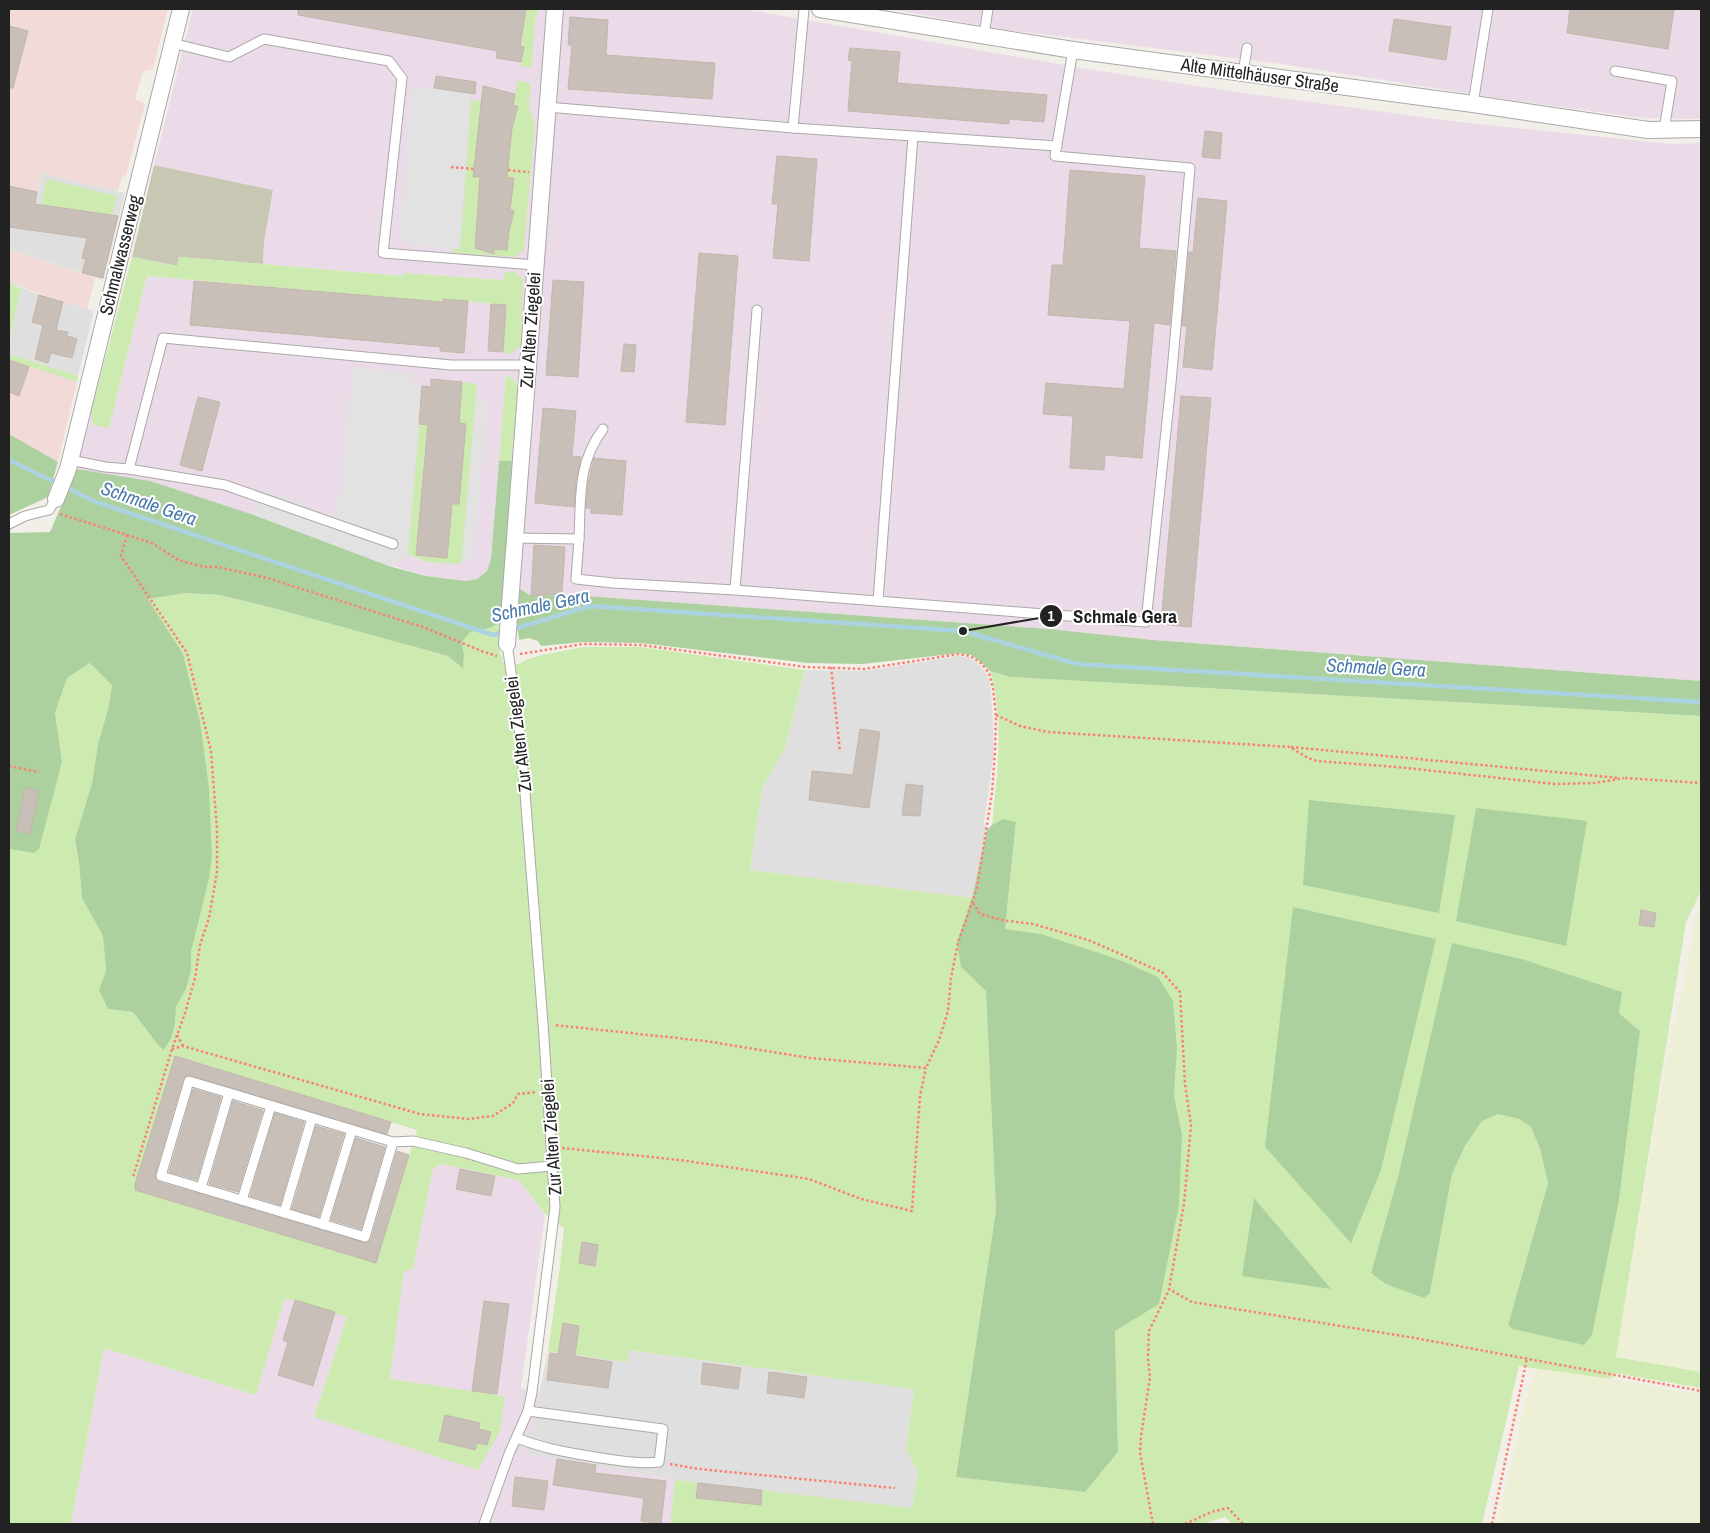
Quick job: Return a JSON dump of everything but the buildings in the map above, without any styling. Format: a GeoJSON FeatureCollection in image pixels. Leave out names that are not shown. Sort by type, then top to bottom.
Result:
{"type":"FeatureCollection","features":[{"type":"Feature","properties":{"kind":"street","name":"Schmalwasserweg"},"geometry":{"type":"LineString","coordinates":[[52,505],[69,464],[181,9]]}},
{"type":"Feature","properties":{"kind":"street","name":"Zur Alten Ziegelei"},"geometry":{"type":"LineString","coordinates":[[508,650],[514,538],[555,9]]}},
{"type":"Feature","properties":{"kind":"street","name":"Alte Mittelhäuser Straße"},"geometry":{"type":"LineString","coordinates":[[820,9],[1073,50],[1473,104],[1648,130],[1701,129]]}},
{"type":"Feature","properties":{"kind":"lane"},"geometry":{"type":"LineString","coordinates":[[793,128],[804,9]]}},
{"type":"Feature","properties":{"kind":"lane"},"geometry":{"type":"LineString","coordinates":[[984,35],[988,9]]}},
{"type":"Feature","properties":{"kind":"lane"},"geometry":{"type":"LineString","coordinates":[[1473,104],[1488,9]]}},
{"type":"Feature","properties":{"kind":"lane"},"geometry":{"type":"LineString","coordinates":[[172,43],[229,57],[264,39],[389,61],[402,78],[383,254],[535,265]]}},
{"type":"Feature","properties":{"kind":"lane"},"geometry":{"type":"LineString","coordinates":[[1243,73],[1247,48]]}},
{"type":"Feature","properties":{"kind":"lane"},"geometry":{"type":"LineString","coordinates":[[603,429],[593,442],[583,470],[576,579],[1146,622],[1171,383],[1190,168],[1055,156],[1073,50]]}},
{"type":"Feature","properties":{"kind":"lane"},"geometry":{"type":"LineString","coordinates":[[1615,71],[1672,80],[1664,130]]}},
{"type":"Feature","properties":{"kind":"lane"},"geometry":{"type":"LineString","coordinates":[[547,107],[793,128],[1057,146]]}},
{"type":"Feature","properties":{"kind":"lane"},"geometry":{"type":"LineString","coordinates":[[878,601],[913,136]]}},
{"type":"Feature","properties":{"kind":"lane"},"geometry":{"type":"LineString","coordinates":[[735,590],[757,310]]}},
{"type":"Feature","properties":{"kind":"lane"},"geometry":{"type":"LineString","coordinates":[[129,470],[163,338],[451,365],[528,365]]}},
{"type":"Feature","properties":{"kind":"lane"},"geometry":{"type":"LineString","coordinates":[[69,464],[129,470],[225,485],[392,544]]}},
{"type":"Feature","properties":{"kind":"lane"},"geometry":{"type":"LineString","coordinates":[[9,524],[52,505]]}},
{"type":"Feature","properties":{"kind":"lane"},"geometry":{"type":"LineString","coordinates":[[514,538],[579,539]]}},
{"type":"Feature","properties":{"kind":"lane","name":"Zur Alten Ziegelei"},"geometry":{"type":"LineString","coordinates":[[484,1524],[528,1411],[555,1207],[521,742],[508,650]]}},
{"type":"Feature","properties":{"kind":"lane"},"geometry":{"type":"LineString","coordinates":[[393,1142],[365,1237],[161,1176],[189,1081],[393,1142],[413,1141],[518,1169],[552,1166]]}},
{"type":"Feature","properties":{"kind":"lane"},"geometry":{"type":"LineString","coordinates":[[201,1188],[229,1093]]}},
{"type":"Feature","properties":{"kind":"lane"},"geometry":{"type":"LineString","coordinates":[[242,1200],[271,1106]]}},
{"type":"Feature","properties":{"kind":"lane"},"geometry":{"type":"LineString","coordinates":[[284,1213],[312,1118]]}},
{"type":"Feature","properties":{"kind":"lane"},"geometry":{"type":"LineString","coordinates":[[323,1225],[352,1130]]}},
{"type":"Feature","properties":{"kind":"lane"},"geometry":{"type":"LineString","coordinates":[[517,1438],[536,1446],[567,1453],[641,1464],[659,1462],[663,1429],[528,1411]]}},
{"type":"Feature","properties":{"kind":"path"},"geometry":{"type":"LineString","coordinates":[[451,167],[474,169]]}},
{"type":"Feature","properties":{"kind":"path"},"geometry":{"type":"LineString","coordinates":[[508,170],[531,172]]}},
{"type":"Feature","properties":{"kind":"path"},"geometry":{"type":"LineString","coordinates":[[52,505],[152,543],[178,560],[204,567],[218,567],[267,578],[423,627],[497,656],[508,650],[583,644],[641,646],[806,667],[864,669],[959,654],[970,656],[989,673],[996,715],[995,752],[988,826],[977,888],[958,943],[951,978],[948,1011],[939,1040],[926,1068],[920,1096],[912,1211],[861,1199],[809,1179],[680,1160],[552,1148]]}},
{"type":"Feature","properties":{"kind":"path"},"geometry":{"type":"LineString","coordinates":[[127,535],[121,556],[187,653],[211,751],[217,829],[217,872],[194,978],[185,1014],[172,1049],[133,1177]]}},
{"type":"Feature","properties":{"kind":"path"},"geometry":{"type":"LineString","coordinates":[[831,667],[840,752]]}},
{"type":"Feature","properties":{"kind":"path"},"geometry":{"type":"LineString","coordinates":[[996,715],[1020,726],[1048,732],[1290,747],[1624,778],[1685,783],[1701,782]]}},
{"type":"Feature","properties":{"kind":"path"},"geometry":{"type":"LineString","coordinates":[[1290,747],[1317,762],[1397,767],[1538,782],[1585,784],[1624,778]]}},
{"type":"Feature","properties":{"kind":"path"},"geometry":{"type":"LineString","coordinates":[[9,766],[39,772]]}},
{"type":"Feature","properties":{"kind":"path"},"geometry":{"type":"LineString","coordinates":[[973,903],[980,914],[1001,920],[1033,924],[1088,940],[1162,972],[1180,992],[1185,1084],[1191,1125],[1184,1204],[1169,1289],[1149,1331],[1148,1359],[1150,1377],[1140,1453],[1153,1524]]}},
{"type":"Feature","properties":{"kind":"path"},"geometry":{"type":"LineString","coordinates":[[543,1023],[705,1041],[810,1058],[926,1068]]}},
{"type":"Feature","properties":{"kind":"path"},"geometry":{"type":"LineString","coordinates":[[177,1035],[183,1046]]}},
{"type":"Feature","properties":{"kind":"path"},"geometry":{"type":"LineString","coordinates":[[172,1049],[183,1046],[420,1114],[468,1119],[493,1116],[512,1103],[518,1094],[548,1092]]}},
{"type":"Feature","properties":{"kind":"path"},"geometry":{"type":"LineString","coordinates":[[1169,1289],[1192,1302],[1415,1338],[1701,1391]]}},
{"type":"Feature","properties":{"kind":"path"},"geometry":{"type":"LineString","coordinates":[[1492,1524],[1527,1358]]}},
{"type":"Feature","properties":{"kind":"path"},"geometry":{"type":"LineString","coordinates":[[659,1462],[709,1470],[894,1488]]}},
{"type":"Feature","properties":{"kind":"path"},"geometry":{"type":"LineString","coordinates":[[1186,1524],[1211,1512],[1228,1508],[1243,1524]]}},
{"type":"Feature","properties":{"kind":"shaded area"},"geometry":{"type":"Polygon","coordinates":[[[9,9],[168,9],[153,69],[143,71],[135,99],[145,104],[126,175],[122,177],[118,191],[42,173],[35,204],[9,201],[9,9]]]}},
{"type":"Feature","properties":{"kind":"shaded area"},"geometry":{"type":"Polygon","coordinates":[[[193,9],[526,10],[520,46],[524,47],[520,67],[531,67],[535,21],[539,9],[744,9],[1087,69],[1236,92],[1459,122],[1670,144],[1701,143],[1701,681],[1153,640],[1049,629],[571,595],[531,596],[505,580],[518,384],[506,374],[491,559],[487,571],[477,579],[466,581],[426,576],[77,469],[91,412],[93,424],[109,427],[147,276],[443,302],[443,299],[506,305],[503,352],[521,345],[523,279],[505,272],[504,280],[405,273],[404,276],[263,264],[264,242],[273,190],[154,165],[193,9]],[[515,94],[481,101],[460,249],[451,248],[516,257],[535,126],[529,108],[515,94]]]}},
{"type":"Feature","properties":{"kind":"shaded area"},"geometry":{"type":"Polygon","coordinates":[[[890,9],[1701,9],[1701,119],[1642,118],[1510,100],[1275,63],[1007,30],[890,9]]]}},
{"type":"Feature","properties":{"kind":"shaded area"},"geometry":{"type":"Polygon","coordinates":[[[411,87],[471,93],[460,249],[410,245],[400,238],[411,87]]]}},
{"type":"Feature","properties":{"kind":"shaded area"},"geometry":{"type":"Polygon","coordinates":[[[154,165],[273,190],[264,242],[263,264],[179,257],[178,266],[132,257],[154,165]]]}},
{"type":"Feature","properties":{"kind":"shaded area"},"geometry":{"type":"Polygon","coordinates":[[[42,173],[125,193],[103,280],[9,249],[9,201],[35,204],[42,173]]]}},
{"type":"Feature","properties":{"kind":"shaded area"},"geometry":{"type":"Polygon","coordinates":[[[9,249],[95,278],[87,309],[9,283],[9,249]]]}},
{"type":"Feature","properties":{"kind":"shaded area"},"geometry":{"type":"Polygon","coordinates":[[[21,288],[94,311],[78,376],[9,354],[9,342],[21,288]]]}},
{"type":"Feature","properties":{"kind":"shaded area"},"geometry":{"type":"Polygon","coordinates":[[[9,360],[77,382],[58,462],[9,434],[9,360]]]}},
{"type":"Feature","properties":{"kind":"shaded area"},"geometry":{"type":"Polygon","coordinates":[[[353,367],[413,374],[413,385],[422,386],[408,554],[392,567],[254,515],[261,490],[333,516],[340,494],[353,367]]]}},
{"type":"Feature","properties":{"kind":"shaded area"},"geometry":{"type":"Polygon","coordinates":[[[476,398],[488,399],[474,561],[462,561],[476,398]]]}},
{"type":"Feature","properties":{"kind":"shaded area"},"geometry":{"type":"Polygon","coordinates":[[[959,656],[970,658],[986,673],[990,683],[992,704],[994,752],[984,822],[987,830],[972,898],[750,870],[762,789],[785,748],[805,670],[865,671],[959,656]]]}},
{"type":"Feature","properties":{"kind":"shaded area"},"geometry":{"type":"Polygon","coordinates":[[[1701,905],[1701,1372],[1616,1357],[1672,1029],[1683,988],[1695,919],[1701,905]]]}},
{"type":"Feature","properties":{"kind":"shaded area"},"geometry":{"type":"Polygon","coordinates":[[[442,1164],[519,1180],[545,1214],[521,1388],[541,1392],[527,1454],[675,1480],[670,1524],[71,1524],[104,1348],[256,1395],[285,1298],[348,1316],[314,1417],[505,1397],[390,1379],[404,1270],[413,1269],[433,1169],[442,1164]]]}},
{"type":"Feature","properties":{"kind":"shaded area"},"geometry":{"type":"Polygon","coordinates":[[[628,1350],[914,1389],[906,1449],[918,1472],[912,1509],[675,1480],[527,1454],[548,1351],[627,1362],[628,1350]]]}},
{"type":"Feature","properties":{"kind":"shaded area"},"geometry":{"type":"Polygon","coordinates":[[[1537,1368],[1701,1395],[1701,1524],[1497,1524],[1529,1387],[1537,1368]]]}},
{"type":"Feature","properties":{"kind":"green space"},"geometry":{"type":"Polygon","coordinates":[[[518,9],[539,9],[535,21],[532,67],[520,67],[523,47],[520,46],[526,10],[518,9]]]}},
{"type":"Feature","properties":{"kind":"green space"},"geometry":{"type":"Polygon","coordinates":[[[517,81],[531,83],[529,108],[535,126],[524,249],[516,257],[454,253],[451,248],[460,248],[471,100],[481,101],[482,92],[494,93],[495,89],[515,94],[517,81]]]}},
{"type":"Feature","properties":{"kind":"green space"},"geometry":{"type":"Polygon","coordinates":[[[47,179],[117,196],[112,215],[41,205],[47,179]]]}},
{"type":"Feature","properties":{"kind":"green space"},"geometry":{"type":"Polygon","coordinates":[[[132,257],[177,266],[179,257],[403,276],[404,273],[503,280],[505,272],[513,271],[523,279],[521,346],[510,354],[503,352],[506,305],[444,299],[443,302],[147,276],[109,428],[93,425],[91,412],[132,257]]]}},
{"type":"Feature","properties":{"kind":"green space"},"geometry":{"type":"Polygon","coordinates":[[[9,283],[21,288],[9,342],[9,283]]]}},
{"type":"Feature","properties":{"kind":"green space"},"geometry":{"type":"Polygon","coordinates":[[[9,354],[78,376],[77,382],[9,360],[9,354]]]}},
{"type":"Feature","properties":{"kind":"green space"},"geometry":{"type":"Polygon","coordinates":[[[506,374],[518,384],[512,461],[499,461],[506,374]]]}},
{"type":"Feature","properties":{"kind":"green space"},"geometry":{"type":"Polygon","coordinates":[[[462,382],[477,384],[462,561],[458,564],[427,562],[408,554],[419,424],[428,425],[416,555],[447,558],[452,504],[459,504],[466,424],[459,423],[462,382]]]}},
{"type":"Feature","properties":{"kind":"green space"},"geometry":{"type":"Polygon","coordinates":[[[9,434],[58,462],[48,497],[9,515],[9,434]]]}},
{"type":"Feature","properties":{"kind":"green space"},"geometry":{"type":"Polygon","coordinates":[[[499,461],[512,461],[505,580],[500,623],[487,629],[470,632],[462,642],[464,655],[463,669],[448,656],[220,595],[186,593],[148,599],[183,654],[200,721],[209,787],[212,855],[209,878],[191,952],[191,971],[186,989],[176,1007],[175,1024],[171,1039],[164,1050],[133,1012],[108,1009],[99,990],[106,971],[103,936],[82,898],[75,839],[92,783],[98,744],[108,709],[112,685],[90,663],[67,678],[55,713],[62,762],[39,849],[34,853],[9,849],[9,533],[50,532],[77,469],[150,481],[254,515],[392,567],[426,576],[466,581],[477,579],[487,571],[491,559],[499,461]]]}},
{"type":"Feature","properties":{"kind":"green space"},"geometry":{"type":"Polygon","coordinates":[[[520,589],[531,596],[571,595],[1049,629],[1153,640],[1701,681],[1701,716],[1010,677],[990,671],[971,655],[960,653],[863,664],[807,663],[641,643],[583,642],[541,646],[538,641],[529,638],[519,640],[517,622],[520,589]]]}},
{"type":"Feature","properties":{"kind":"green space"},"geometry":{"type":"Polygon","coordinates":[[[186,593],[220,595],[448,656],[462,669],[464,655],[462,642],[470,631],[487,629],[500,623],[499,647],[504,664],[520,664],[525,660],[542,655],[584,647],[641,647],[805,670],[785,748],[762,789],[750,870],[972,898],[957,941],[962,967],[986,991],[996,1210],[956,1477],[1085,1492],[1118,1452],[1115,1331],[1159,1303],[1182,1134],[1174,1096],[1177,1049],[1041,934],[1005,929],[1016,823],[1003,819],[992,825],[998,767],[999,728],[995,690],[990,671],[1010,677],[1701,716],[1701,891],[1686,922],[1616,1357],[1701,1372],[1701,1388],[1614,1373],[1612,1379],[1519,1366],[1482,1524],[1233,1524],[1224,1517],[1205,1524],[670,1524],[675,1480],[912,1508],[918,1472],[906,1449],[914,1389],[629,1350],[627,1362],[548,1351],[564,1228],[545,1214],[519,1180],[442,1164],[433,1169],[413,1269],[404,1271],[390,1379],[505,1396],[500,1431],[478,1470],[314,1417],[347,1317],[285,1298],[256,1395],[104,1348],[71,1524],[9,1524],[9,849],[34,853],[62,763],[55,713],[67,678],[90,663],[112,684],[108,709],[98,744],[92,783],[75,839],[82,898],[103,936],[106,971],[100,990],[108,1009],[133,1012],[158,1045],[165,1050],[171,1039],[175,1024],[176,1007],[186,989],[191,971],[191,952],[212,855],[209,787],[200,721],[183,654],[148,599],[186,593]],[[1619,1013],[1399,1173],[1371,1273],[1430,1293],[1452,1174],[1465,1146],[1482,1121],[1498,1114],[1519,1119],[1531,1127],[1540,1149],[1548,1183],[1508,1325],[1584,1345],[1592,1334],[1619,1201],[1640,1031],[1619,1013]],[[175,1056],[134,1189],[376,1263],[417,1130],[175,1056]]]}},
{"type":"Feature","properties":{"kind":"green space"},"geometry":{"type":"Polygon","coordinates":[[[1309,800],[1455,815],[1439,913],[1303,885],[1309,800]]]}},
{"type":"Feature","properties":{"kind":"green space"},"geometry":{"type":"Polygon","coordinates":[[[1476,808],[1587,821],[1566,946],[1456,921],[1476,808]]]}},
{"type":"Feature","properties":{"kind":"green space"},"geometry":{"type":"Polygon","coordinates":[[[1003,819],[1016,822],[1005,929],[1041,934],[1120,960],[1158,977],[1173,1001],[1177,1049],[1174,1096],[1182,1134],[1179,1205],[1159,1304],[1115,1331],[1118,1452],[1085,1492],[956,1477],[996,1210],[986,991],[961,967],[957,941],[972,898],[987,830],[1003,819]]]}},
{"type":"Feature","properties":{"kind":"green space"},"geometry":{"type":"Polygon","coordinates":[[[1293,907],[1436,939],[1381,1170],[1351,1243],[1265,1147],[1293,907]]]}},
{"type":"Feature","properties":{"kind":"green space"},"geometry":{"type":"Polygon","coordinates":[[[1452,943],[1522,959],[1622,992],[1619,1013],[1640,1031],[1619,1201],[1592,1335],[1584,1345],[1513,1329],[1508,1325],[1548,1183],[1540,1149],[1531,1127],[1519,1119],[1498,1114],[1482,1121],[1465,1146],[1452,1174],[1430,1293],[1424,1298],[1386,1284],[1371,1273],[1399,1173],[1452,943]]]}},
{"type":"Feature","properties":{"kind":"green space"},"geometry":{"type":"Polygon","coordinates":[[[1254,1198],[1331,1289],[1242,1276],[1254,1198]]]}},
{"type":"Feature","properties":{"kind":"waterway","name":"Schmale Gera"},"geometry":{"type":"LineString","coordinates":[[9,460],[96,502],[493,635],[503,632]]}},
{"type":"Feature","properties":{"kind":"waterway","name":"Schmale Gera"},"geometry":{"type":"LineString","coordinates":[[511,630],[590,606],[963,631],[1077,664],[1701,702]]}},
{"type":"Feature","properties":{"kind":"place","name":"Schmale Gera"},"geometry":{"type":"Point","coordinates":[963,631]}}]}
